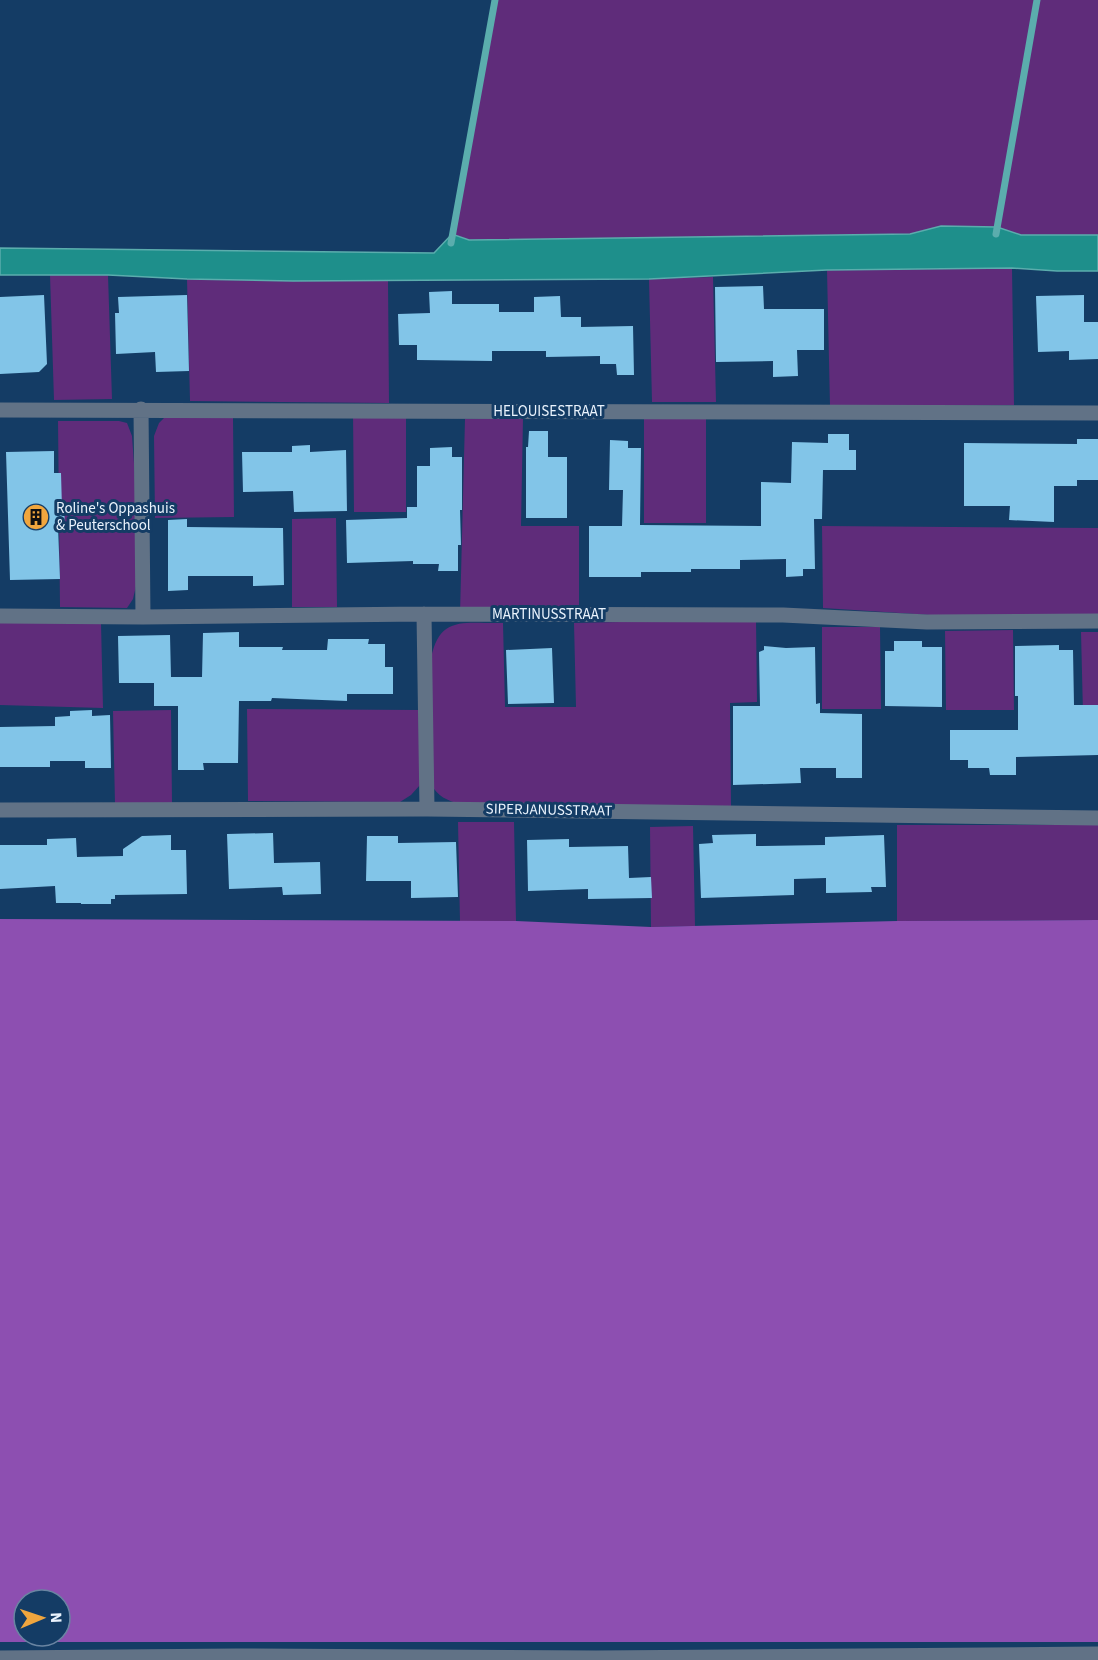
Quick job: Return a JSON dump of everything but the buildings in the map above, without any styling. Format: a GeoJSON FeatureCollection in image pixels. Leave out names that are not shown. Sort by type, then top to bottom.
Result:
{"type":"FeatureCollection","features":[{"type":"Feature","properties":{"kind":"street"},"geometry":{"type":"LineString","coordinates":[[141,409],[143,618]]}},
{"type":"Feature","properties":{"kind":"street","name":"HELOUISESTRAAT"},"geometry":{"type":"LineString","coordinates":[[0,410],[1098,413]]}},
{"type":"Feature","properties":{"kind":"street"},"geometry":{"type":"LineString","coordinates":[[424,614],[427,809]]}},
{"type":"Feature","properties":{"kind":"street","name":"MARTINUSSTRAAT"},"geometry":{"type":"LineString","coordinates":[[0,616],[143,618],[424,614],[783,615],[927,622],[1098,621]]}},
{"type":"Feature","properties":{"kind":"street","name":"SIPERJANUSSTRAAT"},"geometry":{"type":"LineString","coordinates":[[0,810],[427,809],[1098,818]]}},
{"type":"Feature","properties":{"kind":"street"},"geometry":{"type":"LineString","coordinates":[[0,1658],[960,1658],[1098,1654]]}},
{"type":"Feature","properties":{"kind":"shaded area"},"geometry":{"type":"Polygon","coordinates":[[[495,0],[1098,0],[1098,235],[1021,235],[997,227],[941,226],[910,234],[469,240],[452,234],[495,0]]]}},
{"type":"Feature","properties":{"kind":"shaded area"},"geometry":{"type":"Polygon","coordinates":[[[941,226],[997,227],[1021,235],[1098,235],[1098,271],[1012,268],[827,270],[649,279],[293,281],[108,275],[0,275],[0,248],[434,253],[452,234],[469,240],[910,234],[941,226]]]}},
{"type":"Feature","properties":{"kind":"shaded area"},"geometry":{"type":"Polygon","coordinates":[[[1012,268],[1014,405],[830,406],[827,270],[1012,268]]]}},
{"type":"Feature","properties":{"kind":"shaded area"},"geometry":{"type":"Polygon","coordinates":[[[50,275],[108,275],[112,399],[54,400],[50,275]]]}},
{"type":"Feature","properties":{"kind":"shaded area"},"geometry":{"type":"Polygon","coordinates":[[[713,277],[716,402],[652,402],[649,279],[713,277]]]}},
{"type":"Feature","properties":{"kind":"shaded area"},"geometry":{"type":"Polygon","coordinates":[[[187,279],[388,280],[389,403],[190,401],[187,279]]]}},
{"type":"Feature","properties":{"kind":"shaded area"},"geometry":{"type":"Polygon","coordinates":[[[353,413],[406,414],[406,512],[354,512],[353,413]]]}},
{"type":"Feature","properties":{"kind":"shaded area"},"geometry":{"type":"Polygon","coordinates":[[[164,418],[233,418],[234,517],[155,518],[154,436],[159,423],[164,418]]]}},
{"type":"Feature","properties":{"kind":"shaded area"},"geometry":{"type":"Polygon","coordinates":[[[523,418],[521,526],[579,526],[579,612],[460,614],[465,419],[523,418]]]}},
{"type":"Feature","properties":{"kind":"shaded area"},"geometry":{"type":"Polygon","coordinates":[[[644,419],[706,419],[706,523],[644,523],[644,419]]]}},
{"type":"Feature","properties":{"kind":"shaded area"},"geometry":{"type":"Polygon","coordinates":[[[58,421],[119,421],[127,423],[132,436],[136,491],[136,586],[133,599],[127,608],[60,607],[58,421]]]}},
{"type":"Feature","properties":{"kind":"shaded area"},"geometry":{"type":"Polygon","coordinates":[[[336,518],[337,607],[292,607],[292,519],[336,518]]]}},
{"type":"Feature","properties":{"kind":"shaded area"},"geometry":{"type":"Polygon","coordinates":[[[822,526],[1098,528],[1098,617],[946,616],[823,608],[822,526]]]}},
{"type":"Feature","properties":{"kind":"shaded area"},"geometry":{"type":"Polygon","coordinates":[[[756,619],[757,702],[730,703],[731,806],[459,804],[440,795],[431,784],[431,659],[440,635],[448,628],[466,623],[503,623],[505,707],[576,707],[574,623],[756,619]]]}},
{"type":"Feature","properties":{"kind":"shaded area"},"geometry":{"type":"Polygon","coordinates":[[[0,622],[101,623],[103,708],[0,705],[0,622]]]}},
{"type":"Feature","properties":{"kind":"shaded area"},"geometry":{"type":"Polygon","coordinates":[[[822,627],[880,627],[881,709],[822,709],[822,627]]]}},
{"type":"Feature","properties":{"kind":"shaded area"},"geometry":{"type":"Polygon","coordinates":[[[1013,630],[1014,710],[946,710],[945,631],[1013,630]]]}},
{"type":"Feature","properties":{"kind":"shaded area"},"geometry":{"type":"Polygon","coordinates":[[[1081,632],[1098,632],[1098,714],[1083,714],[1081,632]]]}},
{"type":"Feature","properties":{"kind":"shaded area"},"geometry":{"type":"Polygon","coordinates":[[[247,709],[420,710],[420,785],[400,802],[248,801],[247,709]]]}},
{"type":"Feature","properties":{"kind":"shaded area"},"geometry":{"type":"Polygon","coordinates":[[[171,710],[172,803],[115,804],[113,711],[171,710]]]}},
{"type":"Feature","properties":{"kind":"shaded area"},"geometry":{"type":"Polygon","coordinates":[[[458,822],[514,822],[516,921],[460,922],[458,822]]]}},
{"type":"Feature","properties":{"kind":"shaded area"},"geometry":{"type":"Polygon","coordinates":[[[897,825],[1098,825],[1098,920],[897,921],[897,825]]]}},
{"type":"Feature","properties":{"kind":"shaded area"},"geometry":{"type":"Polygon","coordinates":[[[693,826],[695,926],[651,927],[650,827],[693,826]]]}},
{"type":"Feature","properties":{"kind":"shaded area"},"geometry":{"type":"Polygon","coordinates":[[[0,919],[516,921],[651,927],[897,921],[1098,920],[1098,1642],[72,1642],[72,1588],[12,1588],[12,1642],[0,1642],[0,919]]]}},
{"type":"Feature","properties":{"kind":"waterway"},"geometry":{"type":"LineString","coordinates":[[451,243],[495,0]]}},
{"type":"Feature","properties":{"kind":"waterway"},"geometry":{"type":"LineString","coordinates":[[996,234],[1037,0]]}},
{"type":"Feature","properties":{"kind":"place","name":"Roline's Oppashuis & Peuterschool"},"geometry":{"type":"Point","coordinates":[36,517]}}]}
